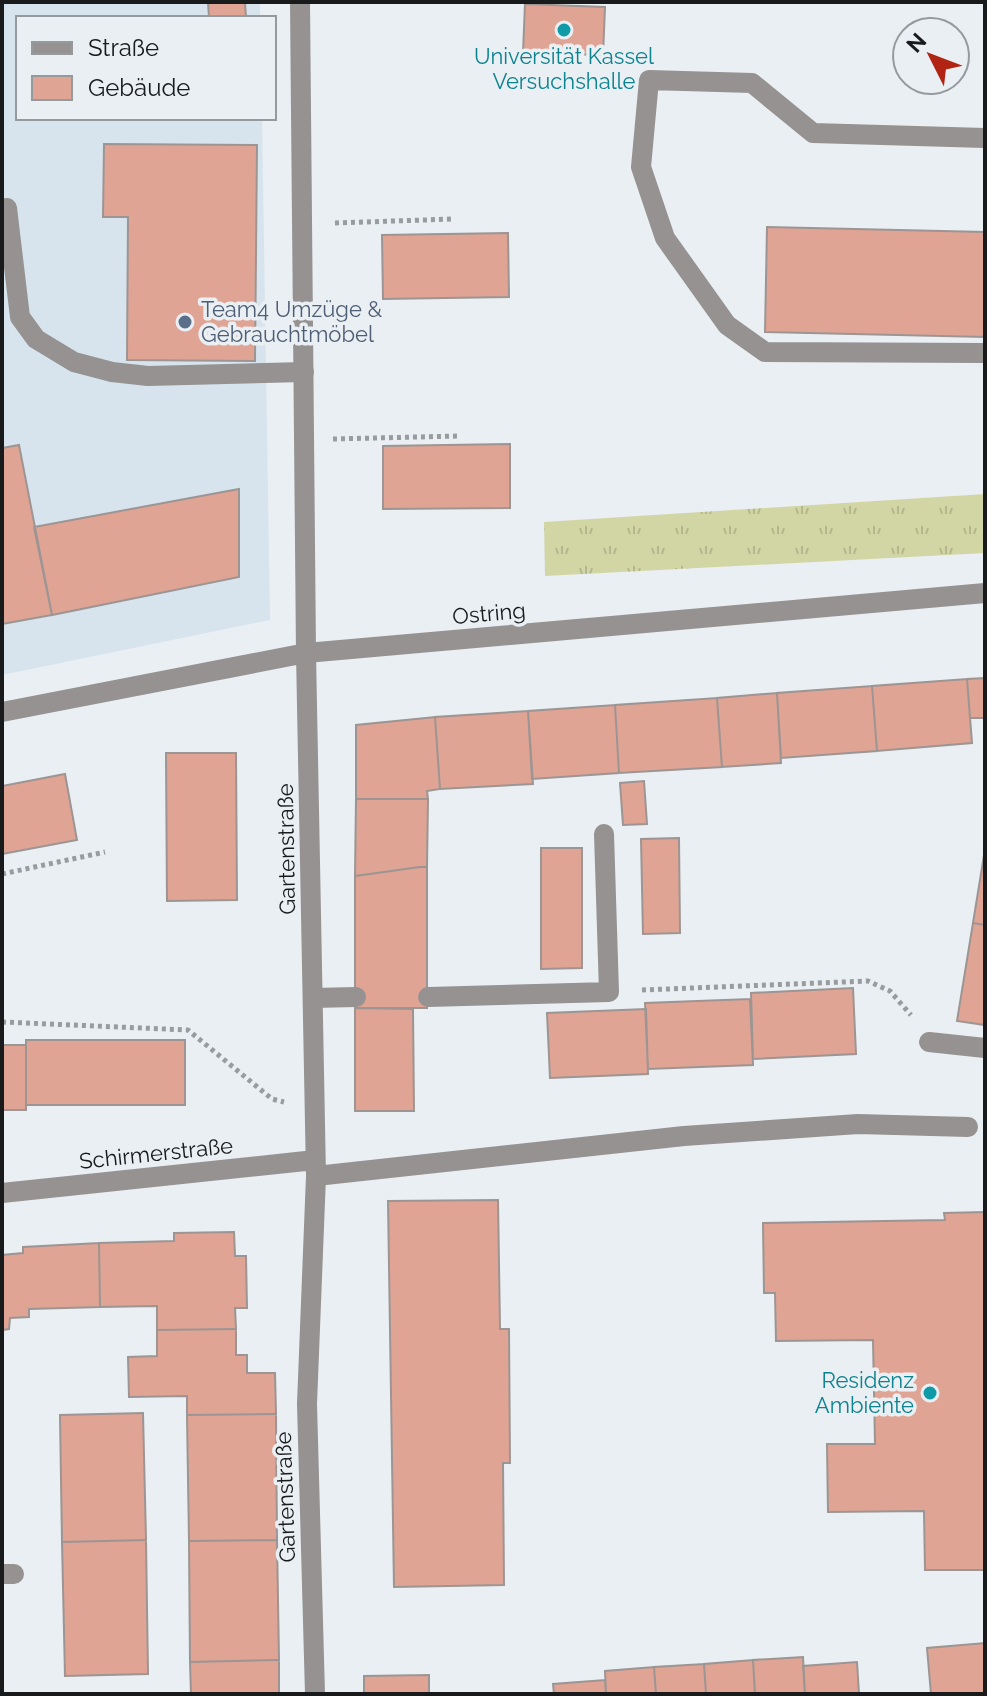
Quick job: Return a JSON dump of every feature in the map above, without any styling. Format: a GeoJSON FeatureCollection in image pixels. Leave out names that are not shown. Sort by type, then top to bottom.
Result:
{"type":"FeatureCollection","features":[{"type":"Feature","properties":{"kind":"street","name":"Gartenstraße"},"geometry":{"type":"LineString","coordinates":[[300,2],[315,1168],[307,1404],[315,1694]]}},
{"type":"Feature","properties":{"kind":"street"},"geometry":{"type":"LineString","coordinates":[[985,138],[813,133],[752,83],[649,80],[641,167],[665,238],[727,325],[765,352],[985,353]]}},
{"type":"Feature","properties":{"kind":"street"},"geometry":{"type":"LineString","coordinates":[[7,208],[20,317],[36,339],[74,362],[112,372],[148,376],[304,372]]}},
{"type":"Feature","properties":{"kind":"street","name":"Ostring"},"geometry":{"type":"LineString","coordinates":[[2,712],[306,653],[985,593]]}},
{"type":"Feature","properties":{"kind":"street"},"geometry":{"type":"LineString","coordinates":[[428,997],[609,992],[604,834]]}},
{"type":"Feature","properties":{"kind":"street"},"geometry":{"type":"LineString","coordinates":[[313,998],[356,997]]}},
{"type":"Feature","properties":{"kind":"street"},"geometry":{"type":"LineString","coordinates":[[929,1042],[985,1048]]}},
{"type":"Feature","properties":{"kind":"street","name":"Schirmerstraße"},"geometry":{"type":"LineString","coordinates":[[2,1193],[858,1124],[968,1127]]}},
{"type":"Feature","properties":{"kind":"path"},"geometry":{"type":"LineString","coordinates":[[302,224],[453,219]]}},
{"type":"Feature","properties":{"kind":"path"},"geometry":{"type":"LineString","coordinates":[[304,439],[459,436]]}},
{"type":"Feature","properties":{"kind":"path"},"geometry":{"type":"LineString","coordinates":[[2,874],[105,852]]}},
{"type":"Feature","properties":{"kind":"path"},"geometry":{"type":"LineString","coordinates":[[609,992],[868,981],[890,991],[929,1042]]}},
{"type":"Feature","properties":{"kind":"path"},"geometry":{"type":"LineString","coordinates":[[2,1022],[188,1030],[272,1099],[314,1109]]}},
{"type":"Feature","properties":{"kind":"shaded area"},"geometry":{"type":"Polygon","coordinates":[[[2,2],[260,2],[260,16],[16,16],[16,120],[262,120],[270,620],[2,675],[2,2]]]}},
{"type":"Feature","properties":{"kind":"green space"},"geometry":{"type":"Polygon","coordinates":[[[985,494],[985,553],[545,576],[544,522],[985,494]]]}},
{"type":"Feature","properties":{"kind":"building"},"geometry":{"type":"Polygon","coordinates":[[[208,2],[245,2],[246,16],[209,16],[208,2]]]}},
{"type":"Feature","properties":{"kind":"building","name":"Universität Kassel Versuchshalle"},"geometry":{"type":"Polygon","coordinates":[[[525,4],[605,7],[603,55],[523,53],[525,4]]]}},
{"type":"Feature","properties":{"kind":"building"},"geometry":{"type":"Polygon","coordinates":[[[104,144],[257,145],[255,361],[127,360],[128,217],[103,217],[104,144]]]}},
{"type":"Feature","properties":{"kind":"building"},"geometry":{"type":"Polygon","coordinates":[[[767,227],[985,232],[985,337],[765,332],[767,227]]]}},
{"type":"Feature","properties":{"kind":"building"},"geometry":{"type":"Polygon","coordinates":[[[508,233],[509,297],[383,299],[382,235],[508,233]]]}},
{"type":"Feature","properties":{"kind":"building"},"geometry":{"type":"Polygon","coordinates":[[[510,444],[510,508],[383,509],[383,446],[510,444]]]}},
{"type":"Feature","properties":{"kind":"building"},"geometry":{"type":"Polygon","coordinates":[[[19,445],[52,615],[2,624],[2,448],[19,445]]]}},
{"type":"Feature","properties":{"kind":"building"},"geometry":{"type":"Polygon","coordinates":[[[239,489],[239,577],[52,615],[34,527],[239,489]]]}},
{"type":"Feature","properties":{"kind":"building"},"geometry":{"type":"Polygon","coordinates":[[[985,678],[985,718],[970,718],[967,679],[985,678]]]}},
{"type":"Feature","properties":{"kind":"building"},"geometry":{"type":"Polygon","coordinates":[[[967,679],[972,743],[877,751],[872,686],[967,679]]]}},
{"type":"Feature","properties":{"kind":"building"},"geometry":{"type":"Polygon","coordinates":[[[872,686],[877,751],[781,758],[777,693],[872,686]]]}},
{"type":"Feature","properties":{"kind":"building"},"geometry":{"type":"Polygon","coordinates":[[[777,693],[781,763],[722,767],[717,698],[777,693]]]}},
{"type":"Feature","properties":{"kind":"building"},"geometry":{"type":"Polygon","coordinates":[[[717,698],[722,767],[619,773],[615,705],[717,698]]]}},
{"type":"Feature","properties":{"kind":"building"},"geometry":{"type":"Polygon","coordinates":[[[615,705],[619,773],[532,779],[528,711],[615,705]]]}},
{"type":"Feature","properties":{"kind":"building"},"geometry":{"type":"Polygon","coordinates":[[[528,711],[533,784],[440,789],[435,717],[528,711]]]}},
{"type":"Feature","properties":{"kind":"building"},"geometry":{"type":"Polygon","coordinates":[[[435,717],[440,789],[427,791],[428,799],[356,799],[356,725],[435,717]]]}},
{"type":"Feature","properties":{"kind":"building"},"geometry":{"type":"Polygon","coordinates":[[[166,753],[236,753],[237,900],[167,901],[166,753]]]}},
{"type":"Feature","properties":{"kind":"building"},"geometry":{"type":"Polygon","coordinates":[[[65,774],[77,840],[2,854],[2,786],[65,774]]]}},
{"type":"Feature","properties":{"kind":"building"},"geometry":{"type":"Polygon","coordinates":[[[644,781],[647,824],[623,825],[620,783],[644,781]]]}},
{"type":"Feature","properties":{"kind":"building"},"geometry":{"type":"Polygon","coordinates":[[[356,799],[428,799],[427,866],[355,876],[356,799]]]}},
{"type":"Feature","properties":{"kind":"building"},"geometry":{"type":"Polygon","coordinates":[[[679,838],[680,933],[643,934],[641,839],[679,838]]]}},
{"type":"Feature","properties":{"kind":"building"},"geometry":{"type":"Polygon","coordinates":[[[541,848],[582,848],[582,968],[541,969],[541,848]]]}},
{"type":"Feature","properties":{"kind":"building"},"geometry":{"type":"Polygon","coordinates":[[[985,849],[985,925],[973,923],[985,849]]]}},
{"type":"Feature","properties":{"kind":"building"},"geometry":{"type":"Polygon","coordinates":[[[427,866],[427,1008],[355,1008],[355,876],[427,866]]]}},
{"type":"Feature","properties":{"kind":"building"},"geometry":{"type":"Polygon","coordinates":[[[973,923],[985,925],[985,1025],[957,1021],[973,923]]]}},
{"type":"Feature","properties":{"kind":"building"},"geometry":{"type":"Polygon","coordinates":[[[853,988],[856,1054],[753,1059],[751,993],[853,988]]]}},
{"type":"Feature","properties":{"kind":"building"},"geometry":{"type":"Polygon","coordinates":[[[750,999],[753,1065],[648,1069],[645,1003],[750,999]]]}},
{"type":"Feature","properties":{"kind":"building"},"geometry":{"type":"Polygon","coordinates":[[[355,1008],[413,1009],[414,1111],[355,1111],[355,1008]]]}},
{"type":"Feature","properties":{"kind":"building"},"geometry":{"type":"Polygon","coordinates":[[[646,1009],[648,1074],[550,1078],[547,1013],[646,1009]]]}},
{"type":"Feature","properties":{"kind":"building"},"geometry":{"type":"Polygon","coordinates":[[[26,1040],[185,1040],[185,1105],[26,1105],[26,1040]]]}},
{"type":"Feature","properties":{"kind":"building"},"geometry":{"type":"Polygon","coordinates":[[[2,1045],[26,1045],[26,1110],[2,1110],[2,1045]]]}},
{"type":"Feature","properties":{"kind":"building"},"geometry":{"type":"Polygon","coordinates":[[[498,1200],[500,1329],[509,1329],[510,1463],[503,1463],[504,1585],[394,1587],[388,1201],[498,1200]]]}},
{"type":"Feature","properties":{"kind":"building","name":"Residenz Ambiente"},"geometry":{"type":"Polygon","coordinates":[[[985,1212],[985,1570],[925,1570],[924,1511],[828,1512],[827,1444],[875,1444],[873,1340],[776,1341],[775,1293],[764,1293],[763,1223],[945,1220],[944,1213],[985,1212]]]}},
{"type":"Feature","properties":{"kind":"building"},"geometry":{"type":"Polygon","coordinates":[[[234,1232],[235,1256],[246,1256],[247,1308],[235,1308],[236,1329],[157,1330],[157,1306],[100,1307],[99,1243],[174,1241],[174,1233],[234,1232]]]}},
{"type":"Feature","properties":{"kind":"building"},"geometry":{"type":"Polygon","coordinates":[[[99,1243],[100,1307],[29,1309],[29,1317],[10,1318],[9,1329],[2,1330],[2,1255],[23,1253],[23,1247],[99,1243]]]}},
{"type":"Feature","properties":{"kind":"building"},"geometry":{"type":"Polygon","coordinates":[[[236,1329],[236,1355],[247,1355],[247,1373],[275,1373],[276,1414],[187,1415],[187,1396],[129,1397],[128,1357],[157,1356],[157,1330],[236,1329]]]}},
{"type":"Feature","properties":{"kind":"building"},"geometry":{"type":"Polygon","coordinates":[[[143,1413],[146,1540],[62,1542],[60,1415],[143,1413]]]}},
{"type":"Feature","properties":{"kind":"building"},"geometry":{"type":"Polygon","coordinates":[[[276,1414],[277,1540],[189,1541],[187,1415],[276,1414]]]}},
{"type":"Feature","properties":{"kind":"building"},"geometry":{"type":"Polygon","coordinates":[[[146,1540],[148,1674],[65,1676],[62,1542],[146,1540]]]}},
{"type":"Feature","properties":{"kind":"building"},"geometry":{"type":"Polygon","coordinates":[[[277,1540],[279,1660],[190,1662],[189,1541],[277,1540]]]}},
{"type":"Feature","properties":{"kind":"building"},"geometry":{"type":"Polygon","coordinates":[[[985,1643],[985,1694],[931,1694],[927,1648],[985,1643]]]}},
{"type":"Feature","properties":{"kind":"building"},"geometry":{"type":"Polygon","coordinates":[[[803,1657],[805,1694],[755,1694],[753,1660],[803,1657]]]}},
{"type":"Feature","properties":{"kind":"building"},"geometry":{"type":"Polygon","coordinates":[[[279,1660],[279,1694],[191,1694],[190,1662],[279,1660]]]}},
{"type":"Feature","properties":{"kind":"building"},"geometry":{"type":"Polygon","coordinates":[[[753,1660],[755,1694],[706,1694],[704,1664],[753,1660]]]}},
{"type":"Feature","properties":{"kind":"building"},"geometry":{"type":"Polygon","coordinates":[[[857,1662],[859,1694],[805,1694],[803,1666],[857,1662]]]}},
{"type":"Feature","properties":{"kind":"building"},"geometry":{"type":"Polygon","coordinates":[[[704,1664],[706,1694],[656,1694],[654,1667],[704,1664]]]}},
{"type":"Feature","properties":{"kind":"building"},"geometry":{"type":"Polygon","coordinates":[[[654,1667],[656,1694],[606,1694],[605,1671],[654,1667]]]}},
{"type":"Feature","properties":{"kind":"building"},"geometry":{"type":"Polygon","coordinates":[[[429,1675],[429,1694],[364,1694],[364,1676],[429,1675]]]}},
{"type":"Feature","properties":{"kind":"building"},"geometry":{"type":"Polygon","coordinates":[[[605,1680],[606,1694],[554,1694],[553,1684],[605,1680]]]}},
{"type":"Feature","properties":{"kind":"place","name":"Universität Kassel Versuchshalle"},"geometry":{"type":"Point","coordinates":[564,30]}},
{"type":"Feature","properties":{"kind":"place","name":"Team4 Umzüge & Gebrauchtmöbel"},"geometry":{"type":"Point","coordinates":[185,322]}},
{"type":"Feature","properties":{"kind":"place","name":"Residenz Ambiente"},"geometry":{"type":"Point","coordinates":[930,1393]}}]}
